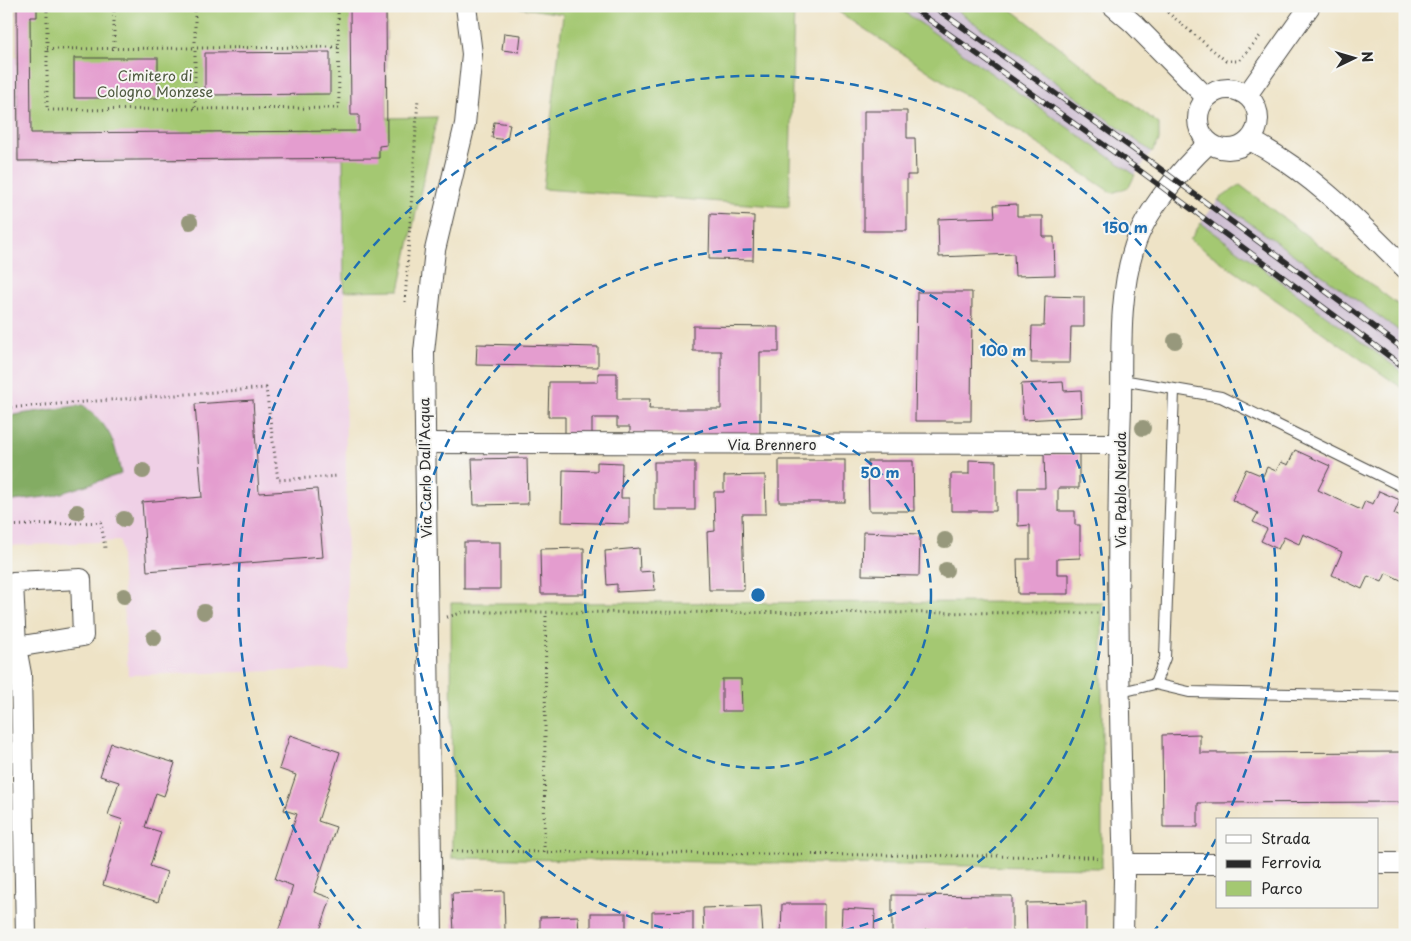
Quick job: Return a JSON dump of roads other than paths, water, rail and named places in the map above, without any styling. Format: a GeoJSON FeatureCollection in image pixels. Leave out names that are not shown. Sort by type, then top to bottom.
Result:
{"type":"FeatureCollection","features":[{"type":"Feature","properties":{"kind":"street","name":"Via Carlo Dall'Acqua"},"geometry":{"type":"LineString","coordinates":[[432,935],[424,352],[435,250],[465,124],[472,54],[466,6]]}},
{"type":"Feature","properties":{"kind":"street"},"geometry":{"type":"LineString","coordinates":[[1113,6],[1134,24],[1206,97]]}},
{"type":"Feature","properties":{"kind":"street"},"geometry":{"type":"LineString","coordinates":[[1247,95],[1310,6]]}},
{"type":"Feature","properties":{"kind":"street"},"geometry":{"type":"LineString","coordinates":[[1222,89],[1239,90],[1247,95],[1254,102],[1258,112],[1256,132],[1250,140],[1243,146],[1226,150],[1209,143],[1202,136],[1198,126],[1200,106],[1206,97],[1222,89]]}},
{"type":"Feature","properties":{"kind":"street"},"geometry":{"type":"LineString","coordinates":[[1250,140],[1274,152],[1319,187],[1405,268]]}},
{"type":"Feature","properties":{"kind":"street","name":"Via Pablo Neruda"},"geometry":{"type":"LineString","coordinates":[[1123,935],[1124,871],[1119,444],[1124,300],[1128,267],[1134,244],[1149,217],[1185,165],[1209,143]]}},
{"type":"Feature","properties":{"kind":"street","name":"Via Brennero"},"geometry":{"type":"LineString","coordinates":[[425,444],[1119,444]]}},
{"type":"Feature","properties":{"kind":"street"},"geometry":{"type":"LineString","coordinates":[[16,647],[83,636],[81,579],[13,582],[16,647],[21,674],[26,935]]}},
{"type":"Feature","properties":{"kind":"street"},"geometry":{"type":"LineString","coordinates":[[1378,863],[1405,863]]}},
{"type":"Feature","properties":{"kind":"street"},"geometry":{"type":"LineString","coordinates":[[1124,871],[1165,864],[1216,864]]}},
{"type":"Feature","properties":{"kind":"lane"},"geometry":{"type":"LineString","coordinates":[[1122,380],[1222,397],[1405,488]]}},
{"type":"Feature","properties":{"kind":"lane"},"geometry":{"type":"LineString","coordinates":[[1155,684],[1165,658],[1174,390]]}},
{"type":"Feature","properties":{"kind":"lane"},"geometry":{"type":"LineString","coordinates":[[1121,692],[1155,684],[1189,692],[1405,696]]}},
{"type":"Feature","properties":{"kind":"railway"},"geometry":{"type":"LineString","coordinates":[[910,6],[1139,170],[1405,368]]}},
{"type":"Feature","properties":{"kind":"railway"},"geometry":{"type":"LineString","coordinates":[[933,6],[1147,159],[1405,350]]}},
{"type":"Feature","properties":{"kind":"park label","name":"Cimitero di Cologno Monzese"},"geometry":{"type":"Point","coordinates":[155,84]}}]}
